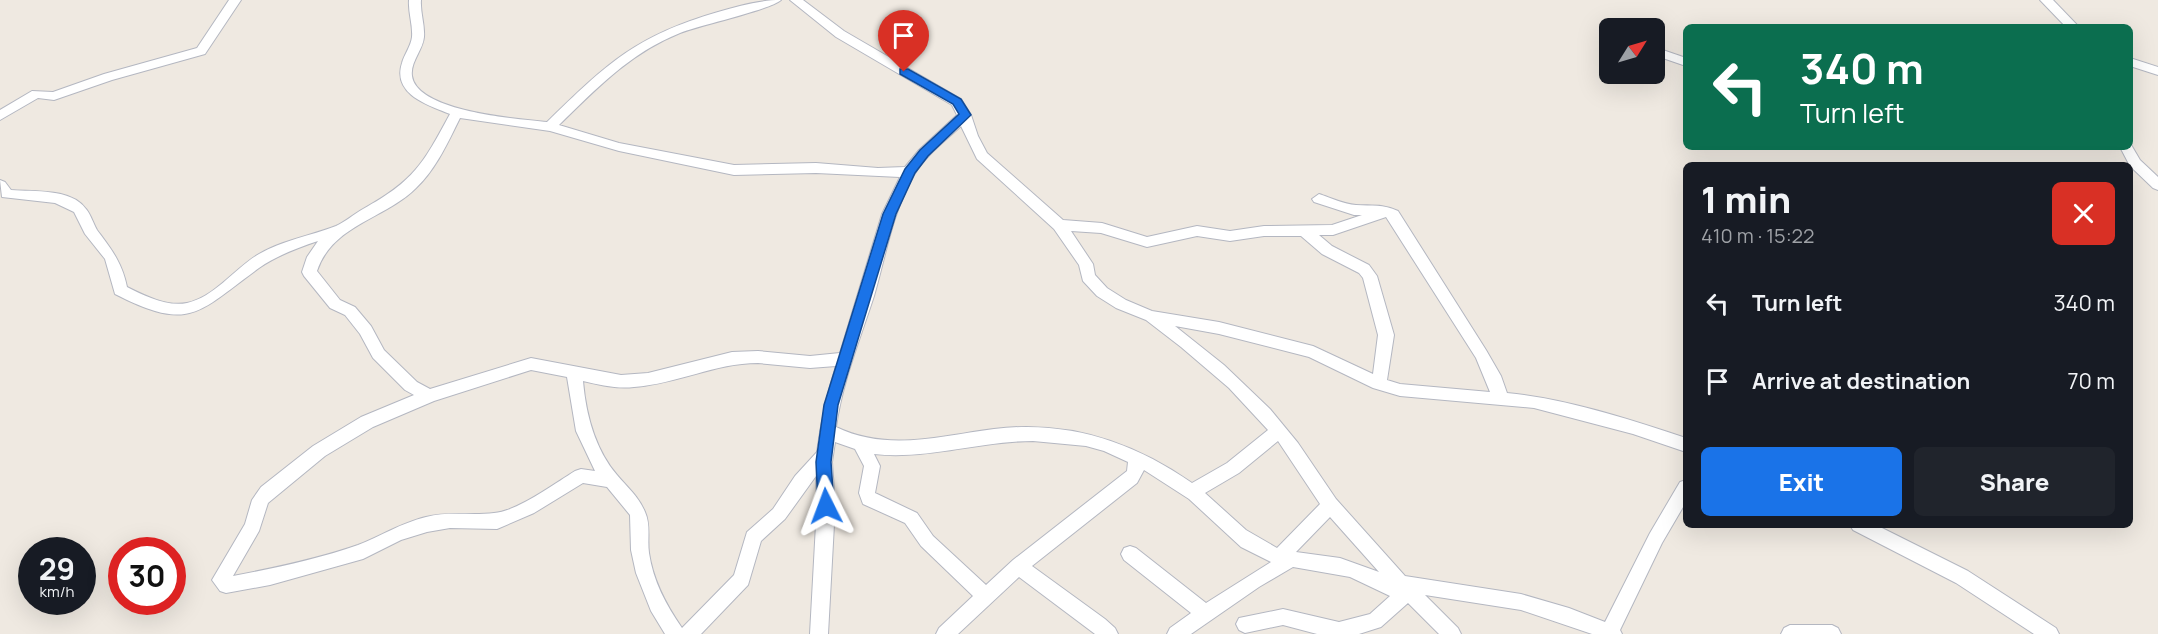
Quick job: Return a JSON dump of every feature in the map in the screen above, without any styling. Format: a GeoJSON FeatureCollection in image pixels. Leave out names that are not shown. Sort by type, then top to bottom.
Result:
{"type":"FeatureCollection","features":[{"type":"Feature","properties":{"kind":"street"},"geometry":{"type":"LineString","coordinates":[[0,116],[36,94],[54,96],[108,77],[193,55],[201,51],[235,0]]}},
{"type":"Feature","properties":{"kind":"street"},"geometry":{"type":"LineString","coordinates":[[415,0],[414,14],[418,37],[406,76],[417,95],[468,116],[550,127],[619,147],[734,170],[816,168],[878,173],[909,172]]}},
{"type":"Feature","properties":{"kind":"street"},"geometry":{"type":"LineString","coordinates":[[550,127],[611,68],[645,45],[679,30],[775,0]]}},
{"type":"Feature","properties":{"kind":"street"},"geometry":{"type":"LineString","coordinates":[[796,0],[840,34],[957,102],[965,115],[975,147],[982,156],[1059,225],[1086,264],[1088,277],[1102,292],[1132,310],[1150,316],[1220,328],[1313,352],[1379,384],[1400,390],[1500,397],[1564,408],[1683,444]]}},
{"type":"Feature","properties":{"kind":"street"},"geometry":{"type":"LineString","coordinates":[[2046,0],[2070,24]]}},
{"type":"Feature","properties":{"kind":"street"},"geometry":{"type":"LineString","coordinates":[[1665,55],[1683,61]]}},
{"type":"Feature","properties":{"kind":"street"},"geometry":{"type":"LineString","coordinates":[[2133,63],[2158,71]]}},
{"type":"Feature","properties":{"kind":"street"},"geometry":{"type":"LineString","coordinates":[[429,396],[411,386],[378,354],[366,330],[350,311],[335,304],[309,272],[311,259],[322,242],[338,230],[389,202],[412,184],[457,112]]}},
{"type":"Feature","properties":{"kind":"street"},"geometry":{"type":"LineString","coordinates":[[819,634],[826,506],[824,456],[826,430],[846,357],[889,214],[909,172],[924,153],[965,115]]}},
{"type":"Feature","properties":{"kind":"street"},"geometry":{"type":"LineString","coordinates":[[2128,150],[2135,163],[2158,185]]}},
{"type":"Feature","properties":{"kind":"street"},"geometry":{"type":"LineString","coordinates":[[0,185],[7,194],[55,198],[77,207],[87,219],[90,231],[112,255],[120,290],[174,309],[188,309],[212,296],[263,258],[315,236],[338,230]]}},
{"type":"Feature","properties":{"kind":"street"},"geometry":{"type":"LineString","coordinates":[[1319,199],[1354,210],[1388,211],[1395,216],[1481,354],[1493,376],[1500,397]]}},
{"type":"Feature","properties":{"kind":"street"},"geometry":{"type":"LineString","coordinates":[[1059,225],[1102,228],[1148,242],[1190,232],[1230,236],[1264,231],[1333,230],[1388,211]]}},
{"type":"Feature","properties":{"kind":"street"},"geometry":{"type":"LineString","coordinates":[[1305,231],[1327,250],[1364,269],[1370,276],[1386,335],[1379,384]]}},
{"type":"Feature","properties":{"kind":"street"},"geometry":{"type":"LineString","coordinates":[[1150,316],[1182,338],[1210,362],[1279,431],[1331,505],[1405,590],[1452,634]]}},
{"type":"Feature","properties":{"kind":"street"},"geometry":{"type":"LineString","coordinates":[[610,480],[581,476],[528,508],[497,521],[450,520],[427,524],[396,534],[363,551],[270,577],[226,585],[221,580],[253,526],[260,500],[267,492],[344,433],[429,396],[531,364],[604,381],[636,381],[724,359],[760,357],[830,361],[846,357]]}},
{"type":"Feature","properties":{"kind":"street"},"geometry":{"type":"LineString","coordinates":[[574,374],[584,431],[596,459],[610,480],[638,513],[642,569],[656,605],[676,634]]}},
{"type":"Feature","properties":{"kind":"street"},"geometry":{"type":"LineString","coordinates":[[826,430],[862,446],[896,450],[997,436],[1071,438],[1099,442],[1136,460],[1191,492],[1250,543],[1284,558],[1346,568],[1405,590],[1521,602],[1569,616],[1611,634],[1656,538],[1683,492]]}},
{"type":"Feature","properties":{"kind":"street"},"geometry":{"type":"LineString","coordinates":[[1191,492],[1233,468],[1279,431]]}},
{"type":"Feature","properties":{"kind":"street"},"geometry":{"type":"LineString","coordinates":[[862,446],[872,466],[867,493],[869,499],[911,518],[927,541],[985,596]]}},
{"type":"Feature","properties":{"kind":"street"},"geometry":{"type":"LineString","coordinates":[[689,634],[742,579],[753,537],[779,514],[801,481],[824,456]]}},
{"type":"Feature","properties":{"kind":"street"},"geometry":{"type":"LineString","coordinates":[[945,634],[1019,566],[1131,478],[1135,473],[1136,460]]}},
{"type":"Feature","properties":{"kind":"street"},"geometry":{"type":"LineString","coordinates":[[1176,634],[1284,558],[1331,505]]}},
{"type":"Feature","properties":{"kind":"street"},"geometry":{"type":"LineString","coordinates":[[1865,528],[1962,577],[2050,634]]}},
{"type":"Feature","properties":{"kind":"street"},"geometry":{"type":"LineString","coordinates":[[1130,554],[1205,613]]}},
{"type":"Feature","properties":{"kind":"street"},"geometry":{"type":"LineString","coordinates":[[1019,566],[1061,600],[1090,617],[1109,634]]}},
{"type":"Feature","properties":{"kind":"street"},"geometry":{"type":"LineString","coordinates":[[1245,624],[1283,617],[1339,631],[1375,621],[1405,590]]}},
{"type":"Feature","properties":{"kind":"street"},"geometry":{"type":"LineString","coordinates":[[1790,634],[1832,634]]}},
{"type":"Feature","properties":{"kind":"route"},"geometry":{"type":"LineString","coordinates":[[826,506],[824,462],[826,430],[831,405],[867,294],[889,214],[909,172],[924,153],[965,115],[957,102],[946,94],[904,72]]}}]}
